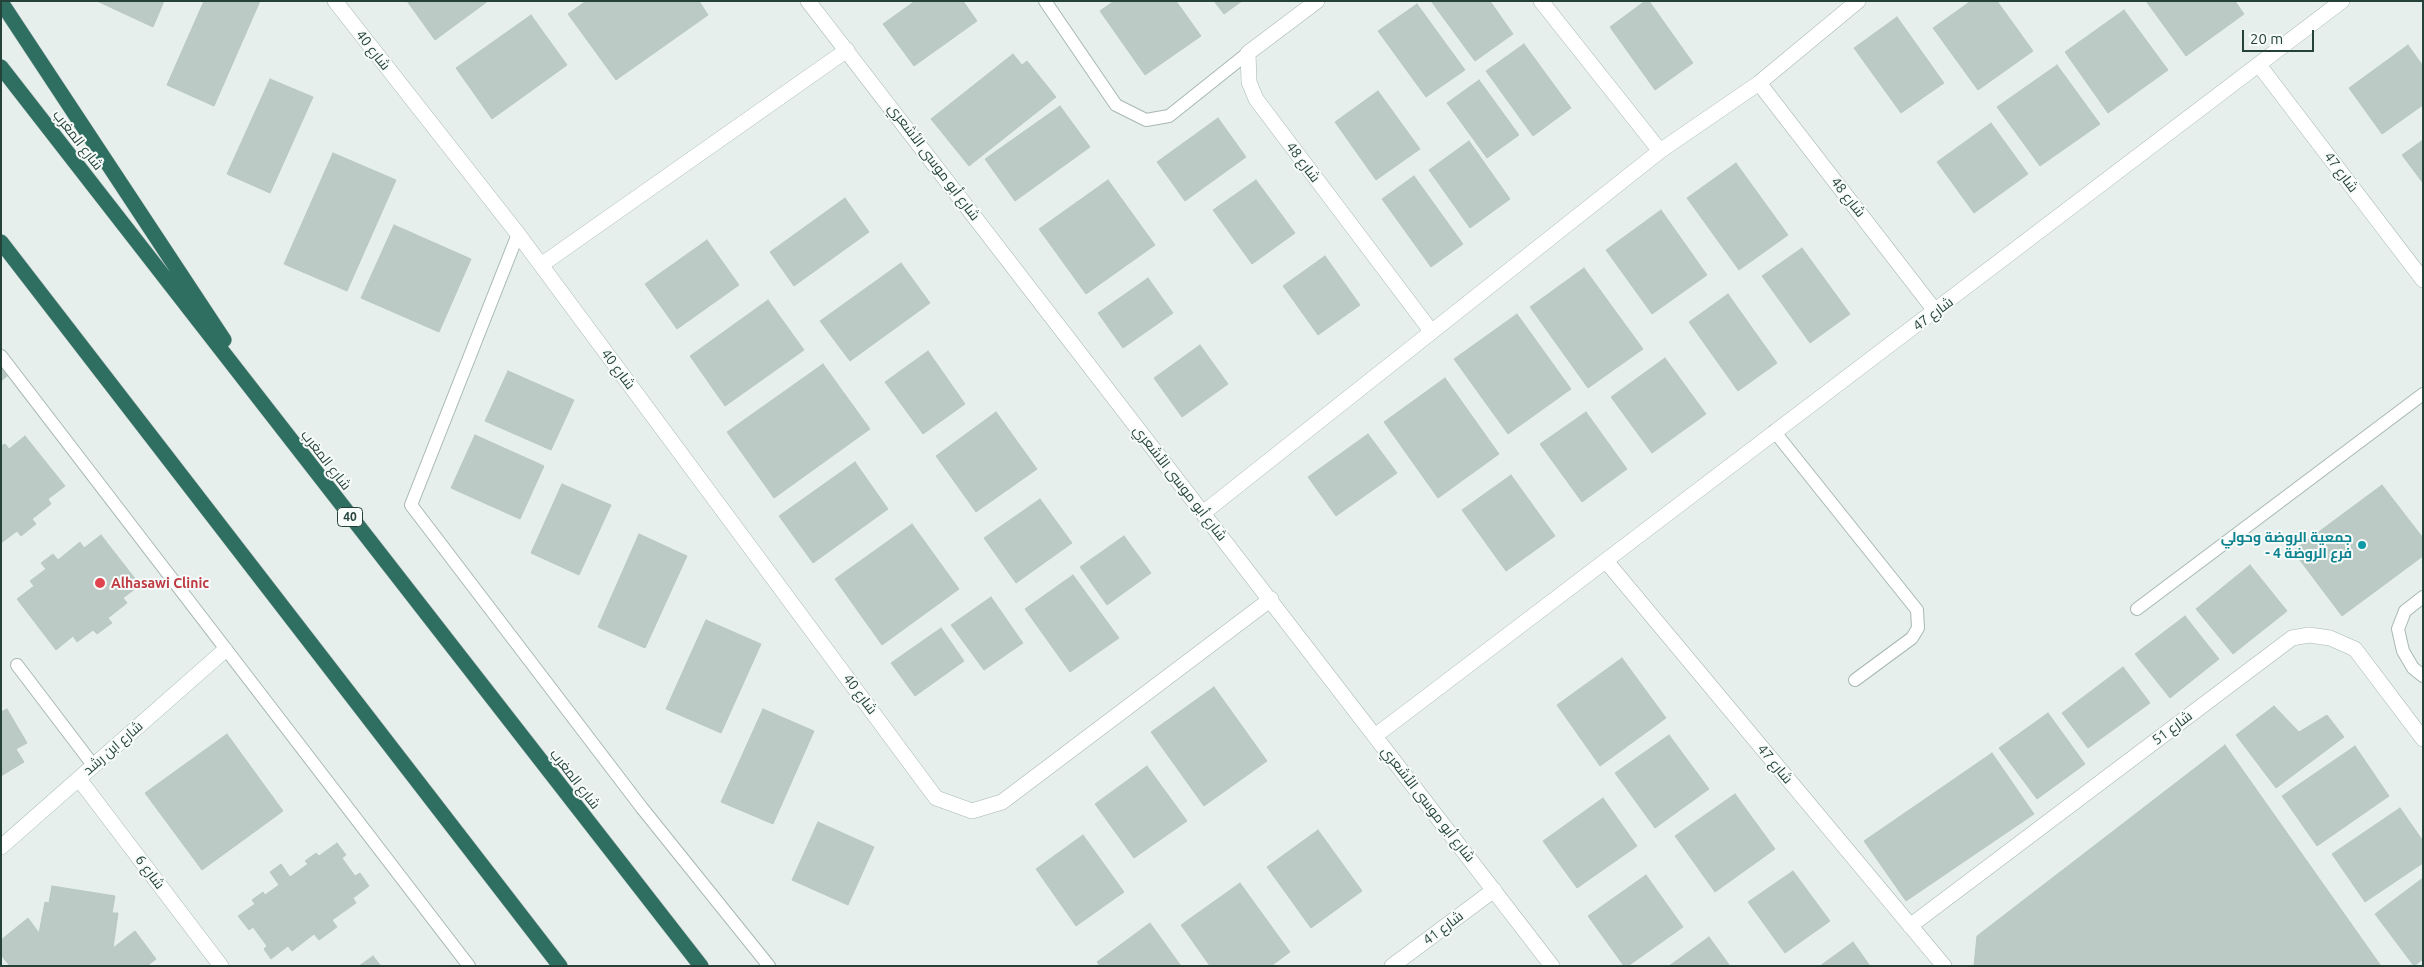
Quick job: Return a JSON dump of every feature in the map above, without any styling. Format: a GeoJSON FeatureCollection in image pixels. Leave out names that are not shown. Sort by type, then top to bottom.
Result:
{"type":"FeatureCollection","features":[{"type":"Feature","properties":{"kind":"highway"},"geometry":{"type":"LineString","coordinates":[[1,2],[143,216],[262,404]]}},
{"type":"Feature","properties":{"kind":"highway","name":"شارع المغرب"},"geometry":{"type":"LineString","coordinates":[[1,67],[701,966]]}},
{"type":"Feature","properties":{"kind":"highway"},"geometry":{"type":"LineString","coordinates":[[1,242],[560,966]]}},
{"type":"Feature","properties":{"kind":"street","name":"شارع 40"},"geometry":{"type":"LineString","coordinates":[[335,1],[518,234],[936,798],[972,810],[1002,802],[1271,599]]}},
{"type":"Feature","properties":{"kind":"street","name":"شارع أبو موسى الأشعري"},"geometry":{"type":"LineString","coordinates":[[808,1],[1271,599],[1552,966]]}},
{"type":"Feature","properties":{"kind":"street"},"geometry":{"type":"LineString","coordinates":[[1248,53],[1317,1]]}},
{"type":"Feature","properties":{"kind":"street"},"geometry":{"type":"LineString","coordinates":[[1542,1],[1660,150]]}},
{"type":"Feature","properties":{"kind":"street"},"geometry":{"type":"LineString","coordinates":[[1203,513],[1660,150],[1759,83],[1858,1]]}},
{"type":"Feature","properties":{"kind":"street","name":"شارع 47"},"geometry":{"type":"LineString","coordinates":[[1375,736],[1606,562],[1774,431],[1936,312],[2342,1]]}},
{"type":"Feature","properties":{"kind":"street"},"geometry":{"type":"LineString","coordinates":[[541,265],[847,50]]}},
{"type":"Feature","properties":{"kind":"street","name":"شارع 48"},"geometry":{"type":"LineString","coordinates":[[1248,53],[1249,82],[1256,99],[1431,331]]}},
{"type":"Feature","properties":{"kind":"street","name":"شارع 47"},"geometry":{"type":"LineString","coordinates":[[2260,65],[2423,280]]}},
{"type":"Feature","properties":{"kind":"street","name":"شارع 48"},"geometry":{"type":"LineString","coordinates":[[1759,83],[1936,312]]}},
{"type":"Feature","properties":{"kind":"street"},"geometry":{"type":"LineString","coordinates":[[1,250],[57,315]]}},
{"type":"Feature","properties":{"kind":"street","name":"شارع 47"},"geometry":{"type":"LineString","coordinates":[[1606,562],[1944,966]]}},
{"type":"Feature","properties":{"kind":"street","name":"شارع 51"},"geometry":{"type":"LineString","coordinates":[[1910,926],[2292,638],[2309,635],[2330,638],[2355,649],[2423,739]]}},
{"type":"Feature","properties":{"kind":"street","name":"شارع ابن رشد"},"geometry":{"type":"LineString","coordinates":[[1,847],[225,650]]}},
{"type":"Feature","properties":{"kind":"street","name":"شارع 6"},"geometry":{"type":"LineString","coordinates":[[78,778],[221,966]]}},
{"type":"Feature","properties":{"kind":"street","name":"شارع 41"},"geometry":{"type":"LineString","coordinates":[[1392,966],[1494,890]]}},
{"type":"Feature","properties":{"kind":"lane"},"geometry":{"type":"LineString","coordinates":[[1045,1],[1116,105],[1146,120],[1168,116],[1248,53]]}},
{"type":"Feature","properties":{"kind":"lane"},"geometry":{"type":"LineString","coordinates":[[518,234],[411,505],[642,808],[769,966]]}},
{"type":"Feature","properties":{"kind":"lane"},"geometry":{"type":"LineString","coordinates":[[1,356],[225,650],[470,966]]}},
{"type":"Feature","properties":{"kind":"lane"},"geometry":{"type":"LineString","coordinates":[[2137,609],[2423,394]]}},
{"type":"Feature","properties":{"kind":"lane"},"geometry":{"type":"LineString","coordinates":[[1774,431],[1917,610],[1918,628],[1912,638],[1855,680]]}},
{"type":"Feature","properties":{"kind":"lane"},"geometry":{"type":"LineString","coordinates":[[2423,597],[2405,611],[2398,629],[2403,651],[2413,668],[2423,676]]}},
{"type":"Feature","properties":{"kind":"lane"},"geometry":{"type":"LineString","coordinates":[[17,665],[93,766]]}},
{"type":"Feature","properties":{"kind":"building"},"geometry":{"type":"Polygon","coordinates":[[[97,1],[164,1],[153,27],[97,1]]]}},
{"type":"Feature","properties":{"kind":"building"},"geometry":{"type":"Polygon","coordinates":[[[204,1],[260,1],[214,106],[167,85],[204,1]]]}},
{"type":"Feature","properties":{"kind":"building"},"geometry":{"type":"Polygon","coordinates":[[[407,1],[488,1],[435,40],[407,1]]]}},
{"type":"Feature","properties":{"kind":"building"},"geometry":{"type":"Polygon","coordinates":[[[586,1],[699,1],[708,15],[616,80],[568,14],[586,1]]]}},
{"type":"Feature","properties":{"kind":"building"},"geometry":{"type":"Polygon","coordinates":[[[915,1],[963,1],[977,21],[914,66],[883,24],[915,1]]]}},
{"type":"Feature","properties":{"kind":"building"},"geometry":{"type":"Polygon","coordinates":[[[1114,1],[1176,1],[1201,36],[1145,75],[1100,11],[1114,1]]]}},
{"type":"Feature","properties":{"kind":"building"},"geometry":{"type":"Polygon","coordinates":[[[1214,1],[1242,1],[1224,14],[1214,1]]]}},
{"type":"Feature","properties":{"kind":"building"},"geometry":{"type":"Polygon","coordinates":[[[1431,1],[1490,1],[1513,34],[1475,61],[1431,1]]]}},
{"type":"Feature","properties":{"kind":"building"},"geometry":{"type":"Polygon","coordinates":[[[1645,1],[1649,1],[1693,63],[1655,90],[1610,27],[1645,1]]]}},
{"type":"Feature","properties":{"kind":"building"},"geometry":{"type":"Polygon","coordinates":[[[1971,1],[1997,1],[2033,51],[1978,90],[1933,28],[1971,1]]]}},
{"type":"Feature","properties":{"kind":"building"},"geometry":{"type":"Polygon","coordinates":[[[2146,1],[2235,1],[2244,14],[2186,56],[2146,1]]]}},
{"type":"Feature","properties":{"kind":"building"},"geometry":{"type":"Polygon","coordinates":[[[1417,4],[1465,70],[1426,97],[1378,31],[1417,4]]]}},
{"type":"Feature","properties":{"kind":"building"},"geometry":{"type":"Polygon","coordinates":[[[2124,10],[2168,70],[2108,113],[2065,52],[2124,10]]]}},
{"type":"Feature","properties":{"kind":"building"},"geometry":{"type":"Polygon","coordinates":[[[531,15],[567,65],[492,119],[456,68],[531,15]]]}},
{"type":"Feature","properties":{"kind":"building"},"geometry":{"type":"Polygon","coordinates":[[[1897,17],[1944,83],[1901,113],[1854,48],[1897,17]]]}},
{"type":"Feature","properties":{"kind":"building"},"geometry":{"type":"Polygon","coordinates":[[[1524,44],[1571,108],[1533,136],[1486,71],[1524,44]]]}},
{"type":"Feature","properties":{"kind":"building"},"geometry":{"type":"Polygon","coordinates":[[[2408,45],[2423,66],[2423,105],[2382,134],[2349,88],[2408,45]]]}},
{"type":"Feature","properties":{"kind":"building"},"geometry":{"type":"Polygon","coordinates":[[[1013,54],[1022,65],[1027,61],[1056,97],[969,166],[931,119],[1013,54]]]}},
{"type":"Feature","properties":{"kind":"building"},"geometry":{"type":"Polygon","coordinates":[[[2057,65],[2100,124],[2040,166],[1997,107],[2057,65]]]}},
{"type":"Feature","properties":{"kind":"building"},"geometry":{"type":"Polygon","coordinates":[[[270,79],[313,97],[270,193],[227,174],[270,79]]]}},
{"type":"Feature","properties":{"kind":"building"},"geometry":{"type":"Polygon","coordinates":[[[1479,80],[1519,135],[1487,158],[1447,103],[1479,80]]]}},
{"type":"Feature","properties":{"kind":"building"},"geometry":{"type":"Polygon","coordinates":[[[1378,91],[1420,149],[1376,180],[1335,122],[1378,91]]]}},
{"type":"Feature","properties":{"kind":"building"},"geometry":{"type":"Polygon","coordinates":[[[1060,106],[1090,147],[1015,201],[985,159],[1060,106]]]}},
{"type":"Feature","properties":{"kind":"building"},"geometry":{"type":"Polygon","coordinates":[[[1218,118],[1246,157],[1185,201],[1157,162],[1218,118]]]}},
{"type":"Feature","properties":{"kind":"building"},"geometry":{"type":"Polygon","coordinates":[[[1991,123],[2028,174],[1974,213],[1937,162],[1991,123]]]}},
{"type":"Feature","properties":{"kind":"building"},"geometry":{"type":"Polygon","coordinates":[[[2423,140],[2423,183],[2402,155],[2423,140]]]}},
{"type":"Feature","properties":{"kind":"building"},"geometry":{"type":"Polygon","coordinates":[[[1469,141],[1510,199],[1470,228],[1429,170],[1469,141]]]}},
{"type":"Feature","properties":{"kind":"building"},"geometry":{"type":"Polygon","coordinates":[[[333,153],[396,180],[347,291],[284,264],[333,153]]]}},
{"type":"Feature","properties":{"kind":"building"},"geometry":{"type":"Polygon","coordinates":[[[1736,163],[1788,235],[1739,270],[1687,198],[1736,163]]]}},
{"type":"Feature","properties":{"kind":"building"},"geometry":{"type":"Polygon","coordinates":[[[1414,176],[1463,244],[1431,267],[1382,199],[1414,176]]]}},
{"type":"Feature","properties":{"kind":"building"},"geometry":{"type":"Polygon","coordinates":[[[1108,180],[1155,245],[1086,294],[1039,229],[1108,180]]]}},
{"type":"Feature","properties":{"kind":"building"},"geometry":{"type":"Polygon","coordinates":[[[1256,180],[1295,233],[1252,264],[1213,210],[1256,180]]]}},
{"type":"Feature","properties":{"kind":"building"},"geometry":{"type":"Polygon","coordinates":[[[845,198],[869,232],[794,286],[770,252],[845,198]]]}},
{"type":"Feature","properties":{"kind":"building"},"geometry":{"type":"Polygon","coordinates":[[[1661,210],[1707,275],[1652,314],[1606,250],[1661,210]]]}},
{"type":"Feature","properties":{"kind":"building"},"geometry":{"type":"Polygon","coordinates":[[[394,225],[471,259],[439,332],[361,298],[394,225]]]}},
{"type":"Feature","properties":{"kind":"building"},"geometry":{"type":"Polygon","coordinates":[[[707,240],[739,285],[677,329],[645,284],[707,240]]]}},
{"type":"Feature","properties":{"kind":"building"},"geometry":{"type":"Polygon","coordinates":[[[1802,248],[1850,314],[1810,343],[1762,276],[1802,248]]]}},
{"type":"Feature","properties":{"kind":"building"},"geometry":{"type":"Polygon","coordinates":[[[1325,256],[1360,305],[1318,335],[1283,286],[1325,256]]]}},
{"type":"Feature","properties":{"kind":"building"},"geometry":{"type":"Polygon","coordinates":[[[901,263],[930,303],[850,361],[820,321],[901,263]]]}},
{"type":"Feature","properties":{"kind":"building"},"geometry":{"type":"Polygon","coordinates":[[[1584,268],[1643,349],[1588,388],[1530,307],[1584,268]]]}},
{"type":"Feature","properties":{"kind":"building"},"geometry":{"type":"Polygon","coordinates":[[[1148,278],[1173,313],[1123,348],[1098,313],[1148,278]]]}},
{"type":"Feature","properties":{"kind":"building"},"geometry":{"type":"Polygon","coordinates":[[[1728,294],[1777,363],[1738,391],[1689,322],[1728,294]]]}},
{"type":"Feature","properties":{"kind":"building"},"geometry":{"type":"Polygon","coordinates":[[[768,300],[804,350],[725,406],[690,356],[768,300]]]}},
{"type":"Feature","properties":{"kind":"building"},"geometry":{"type":"Polygon","coordinates":[[[1517,314],[1571,389],[1508,434],[1454,359],[1517,314]]]}},
{"type":"Feature","properties":{"kind":"building"},"geometry":{"type":"Polygon","coordinates":[[[1200,345],[1228,384],[1182,417],[1154,378],[1200,345]]]}},
{"type":"Feature","properties":{"kind":"building"},"geometry":{"type":"Polygon","coordinates":[[[928,351],[965,404],[923,434],[885,382],[928,351]]]}},
{"type":"Feature","properties":{"kind":"building"},"geometry":{"type":"Polygon","coordinates":[[[1,358],[12,372],[1,381],[1,358]]]}},
{"type":"Feature","properties":{"kind":"building"},"geometry":{"type":"Polygon","coordinates":[[[1665,358],[1706,414],[1652,453],[1611,397],[1665,358]]]}},
{"type":"Feature","properties":{"kind":"building"},"geometry":{"type":"Polygon","coordinates":[[[823,364],[870,429],[774,498],[727,432],[823,364]]]}},
{"type":"Feature","properties":{"kind":"building"},"geometry":{"type":"Polygon","coordinates":[[[508,371],[574,400],[551,450],[485,421],[508,371]]]}},
{"type":"Feature","properties":{"kind":"building"},"geometry":{"type":"Polygon","coordinates":[[[1445,378],[1499,454],[1438,498],[1384,422],[1445,378]]]}},
{"type":"Feature","properties":{"kind":"building"},"geometry":{"type":"Polygon","coordinates":[[[996,412],[1037,469],[976,512],[936,456],[996,412]]]}},
{"type":"Feature","properties":{"kind":"building"},"geometry":{"type":"Polygon","coordinates":[[[1586,412],[1627,469],[1582,502],[1540,444],[1586,412]]]}},
{"type":"Feature","properties":{"kind":"building"},"geometry":{"type":"Polygon","coordinates":[[[1368,434],[1397,473],[1336,516],[1308,477],[1368,434]]]}},
{"type":"Feature","properties":{"kind":"building"},"geometry":{"type":"Polygon","coordinates":[[[475,435],[544,466],[520,519],[451,488],[475,435]]]}},
{"type":"Feature","properties":{"kind":"building"},"geometry":{"type":"Polygon","coordinates":[[[25,436],[65,486],[48,499],[51,504],[32,519],[36,524],[21,536],[17,531],[1,543],[1,446],[5,444],[9,449],[25,436]]]}},
{"type":"Feature","properties":{"kind":"building"},"geometry":{"type":"Polygon","coordinates":[[[855,462],[888,509],[813,563],[779,516],[855,462]]]}},
{"type":"Feature","properties":{"kind":"building"},"geometry":{"type":"Polygon","coordinates":[[[1511,475],[1555,536],[1506,571],[1462,510],[1511,475]]]}},
{"type":"Feature","properties":{"kind":"building"},"geometry":{"type":"Polygon","coordinates":[[[562,484],[611,505],[579,575],[531,553],[562,484]]]}},
{"type":"Feature","properties":{"kind":"building","name":"جمعية الروضة وحولي - فرع الروضة 4"},"geometry":{"type":"Polygon","coordinates":[[[2382,485],[2423,538],[2423,556],[2342,616],[2293,551],[2382,485]]]}},
{"type":"Feature","properties":{"kind":"building"},"geometry":{"type":"Polygon","coordinates":[[[1040,499],[1072,543],[1016,583],[984,538],[1040,499]]]}},
{"type":"Feature","properties":{"kind":"building"},"geometry":{"type":"Polygon","coordinates":[[[912,524],[959,589],[882,645],[835,579],[912,524]]]}},
{"type":"Feature","properties":{"kind":"building"},"geometry":{"type":"Polygon","coordinates":[[[639,534],[687,556],[645,648],[598,627],[639,534]]]}},
{"type":"Feature","properties":{"kind":"building"},"geometry":{"type":"Polygon","coordinates":[[[101,535],[140,585],[123,598],[127,603],[108,618],[112,623],[97,634],[93,630],[77,642],[73,636],[56,650],[17,599],[34,586],[30,581],[46,569],[41,563],[53,554],[58,560],[80,542],[84,548],[101,535]]]}},
{"type":"Feature","properties":{"kind":"building"},"geometry":{"type":"Polygon","coordinates":[[[1124,536],[1151,573],[1107,605],[1080,567],[1124,536]]]}},
{"type":"Feature","properties":{"kind":"building"},"geometry":{"type":"Polygon","coordinates":[[[2250,565],[2287,611],[2233,654],[2196,609],[2250,565]]]}},
{"type":"Feature","properties":{"kind":"building"},"geometry":{"type":"Polygon","coordinates":[[[1073,575],[1119,638],[1070,672],[1025,609],[1073,575]]]}},
{"type":"Feature","properties":{"kind":"building"},"geometry":{"type":"Polygon","coordinates":[[[991,597],[1023,643],[984,670],[951,625],[991,597]]]}},
{"type":"Feature","properties":{"kind":"building"},"geometry":{"type":"Polygon","coordinates":[[[2185,616],[2219,659],[2170,698],[2135,654],[2185,616]]]}},
{"type":"Feature","properties":{"kind":"building"},"geometry":{"type":"Polygon","coordinates":[[[706,620],[761,644],[721,733],[666,709],[706,620]]]}},
{"type":"Feature","properties":{"kind":"building"},"geometry":{"type":"Polygon","coordinates":[[[941,628],[964,661],[915,696],[891,663],[941,628]]]}},
{"type":"Feature","properties":{"kind":"building"},"geometry":{"type":"Polygon","coordinates":[[[1622,658],[1666,718],[1600,766],[1557,705],[1622,658]]]}},
{"type":"Feature","properties":{"kind":"building"},"geometry":{"type":"Polygon","coordinates":[[[2123,667],[2150,703],[2088,748],[2062,713],[2123,667]]]}},
{"type":"Feature","properties":{"kind":"building"},"geometry":{"type":"Polygon","coordinates":[[[1214,687],[1267,761],[1204,806],[1151,732],[1214,687]]]}},
{"type":"Feature","properties":{"kind":"building"},"geometry":{"type":"Polygon","coordinates":[[[2274,706],[2299,732],[2327,715],[2344,737],[2276,788],[2236,735],[2274,706]]]}},
{"type":"Feature","properties":{"kind":"building"},"geometry":{"type":"Polygon","coordinates":[[[7,709],[27,743],[16,749],[24,762],[1,776],[1,712],[7,709]]]}},
{"type":"Feature","properties":{"kind":"building"},"geometry":{"type":"Polygon","coordinates":[[[763,709],[814,731],[773,824],[721,802],[763,709]]]}},
{"type":"Feature","properties":{"kind":"building"},"geometry":{"type":"Polygon","coordinates":[[[2048,713],[2085,764],[2037,799],[1999,748],[2048,713]]]}},
{"type":"Feature","properties":{"kind":"building"},"geometry":{"type":"Polygon","coordinates":[[[227,734],[283,811],[202,870],[145,793],[227,734]]]}},
{"type":"Feature","properties":{"kind":"building"},"geometry":{"type":"Polygon","coordinates":[[[1669,735],[1709,789],[1655,828],[1615,773],[1669,735]]]}},
{"type":"Feature","properties":{"kind":"building"},"geometry":{"type":"Polygon","coordinates":[[[2225,745],[2381,966],[1974,966],[1977,936],[2225,745]]]}},
{"type":"Feature","properties":{"kind":"building"},"geometry":{"type":"Polygon","coordinates":[[[2355,746],[2389,796],[2317,846],[2282,796],[2355,746]]]}},
{"type":"Feature","properties":{"kind":"building"},"geometry":{"type":"Polygon","coordinates":[[[1992,753],[2034,814],[1906,901],[1864,841],[1992,753]]]}},
{"type":"Feature","properties":{"kind":"building"},"geometry":{"type":"Polygon","coordinates":[[[1147,766],[1187,821],[1134,858],[1095,804],[1147,766]]]}},
{"type":"Feature","properties":{"kind":"building"},"geometry":{"type":"Polygon","coordinates":[[[1735,794],[1775,849],[1715,892],[1675,836],[1735,794]]]}},
{"type":"Feature","properties":{"kind":"building"},"geometry":{"type":"Polygon","coordinates":[[[1603,798],[1637,846],[1577,888],[1543,841],[1603,798]]]}},
{"type":"Feature","properties":{"kind":"building"},"geometry":{"type":"Polygon","coordinates":[[[2400,808],[2423,841],[2423,863],[2365,902],[2332,854],[2400,808]]]}},
{"type":"Feature","properties":{"kind":"building"},"geometry":{"type":"Polygon","coordinates":[[[818,822],[874,847],[848,905],[792,880],[818,822]]]}},
{"type":"Feature","properties":{"kind":"building"},"geometry":{"type":"Polygon","coordinates":[[[1318,830],[1362,891],[1311,928],[1267,867],[1318,830]]]}},
{"type":"Feature","properties":{"kind":"building"},"geometry":{"type":"Polygon","coordinates":[[[1083,835],[1124,892],[1076,926],[1036,869],[1083,835]]]}},
{"type":"Feature","properties":{"kind":"building"},"geometry":{"type":"Polygon","coordinates":[[[337,843],[346,855],[342,858],[355,876],[360,873],[369,886],[353,898],[356,903],[332,920],[337,927],[319,940],[314,934],[292,951],[288,946],[271,959],[264,949],[267,946],[253,927],[249,930],[238,916],[255,904],[252,900],[263,892],[265,895],[279,885],[270,872],[281,864],[290,877],[308,864],[305,861],[316,853],[319,856],[337,843]]]}},
{"type":"Feature","properties":{"kind":"building"},"geometry":{"type":"Polygon","coordinates":[[[1793,871],[1830,921],[1785,953],[1748,902],[1793,871]]]}},
{"type":"Feature","properties":{"kind":"building"},"geometry":{"type":"Polygon","coordinates":[[[1646,875],[1683,927],[1628,966],[1624,966],[1588,916],[1646,875]]]}},
{"type":"Feature","properties":{"kind":"building"},"geometry":{"type":"Polygon","coordinates":[[[2423,878],[2423,959],[2414,966],[2375,914],[2423,878]]]}},
{"type":"Feature","properties":{"kind":"building"},"geometry":{"type":"Polygon","coordinates":[[[1240,883],[1290,952],[1271,966],[1210,966],[1181,925],[1240,883]]]}},
{"type":"Feature","properties":{"kind":"building"},"geometry":{"type":"Polygon","coordinates":[[[52,886],[115,896],[112,913],[118,913],[113,948],[135,931],[156,959],[147,966],[10,966],[1,955],[1,940],[28,918],[39,933],[45,902],[49,903],[52,886]]]}},
{"type":"Feature","properties":{"kind":"building"},"geometry":{"type":"Polygon","coordinates":[[[1150,923],[1181,966],[1100,966],[1097,962],[1150,923]]]}},
{"type":"Feature","properties":{"kind":"building"},"geometry":{"type":"Polygon","coordinates":[[[1709,937],[1730,966],[1669,966],[1709,937]]]}},
{"type":"Feature","properties":{"kind":"building"},"geometry":{"type":"Polygon","coordinates":[[[1853,942],[1870,966],[1820,966],[1853,942]]]}},
{"type":"Feature","properties":{"kind":"building"},"geometry":{"type":"Polygon","coordinates":[[[373,956],[381,966],[359,966],[373,956]]]}},
{"type":"Feature","properties":{"kind":"place","name":"جمعية الروضة وحولي - فرع الروضة 4"},"geometry":{"type":"Point","coordinates":[2362,545]}},
{"type":"Feature","properties":{"kind":"place","name":"Alhasawi Clinic"},"geometry":{"type":"Point","coordinates":[100,583]}}]}
